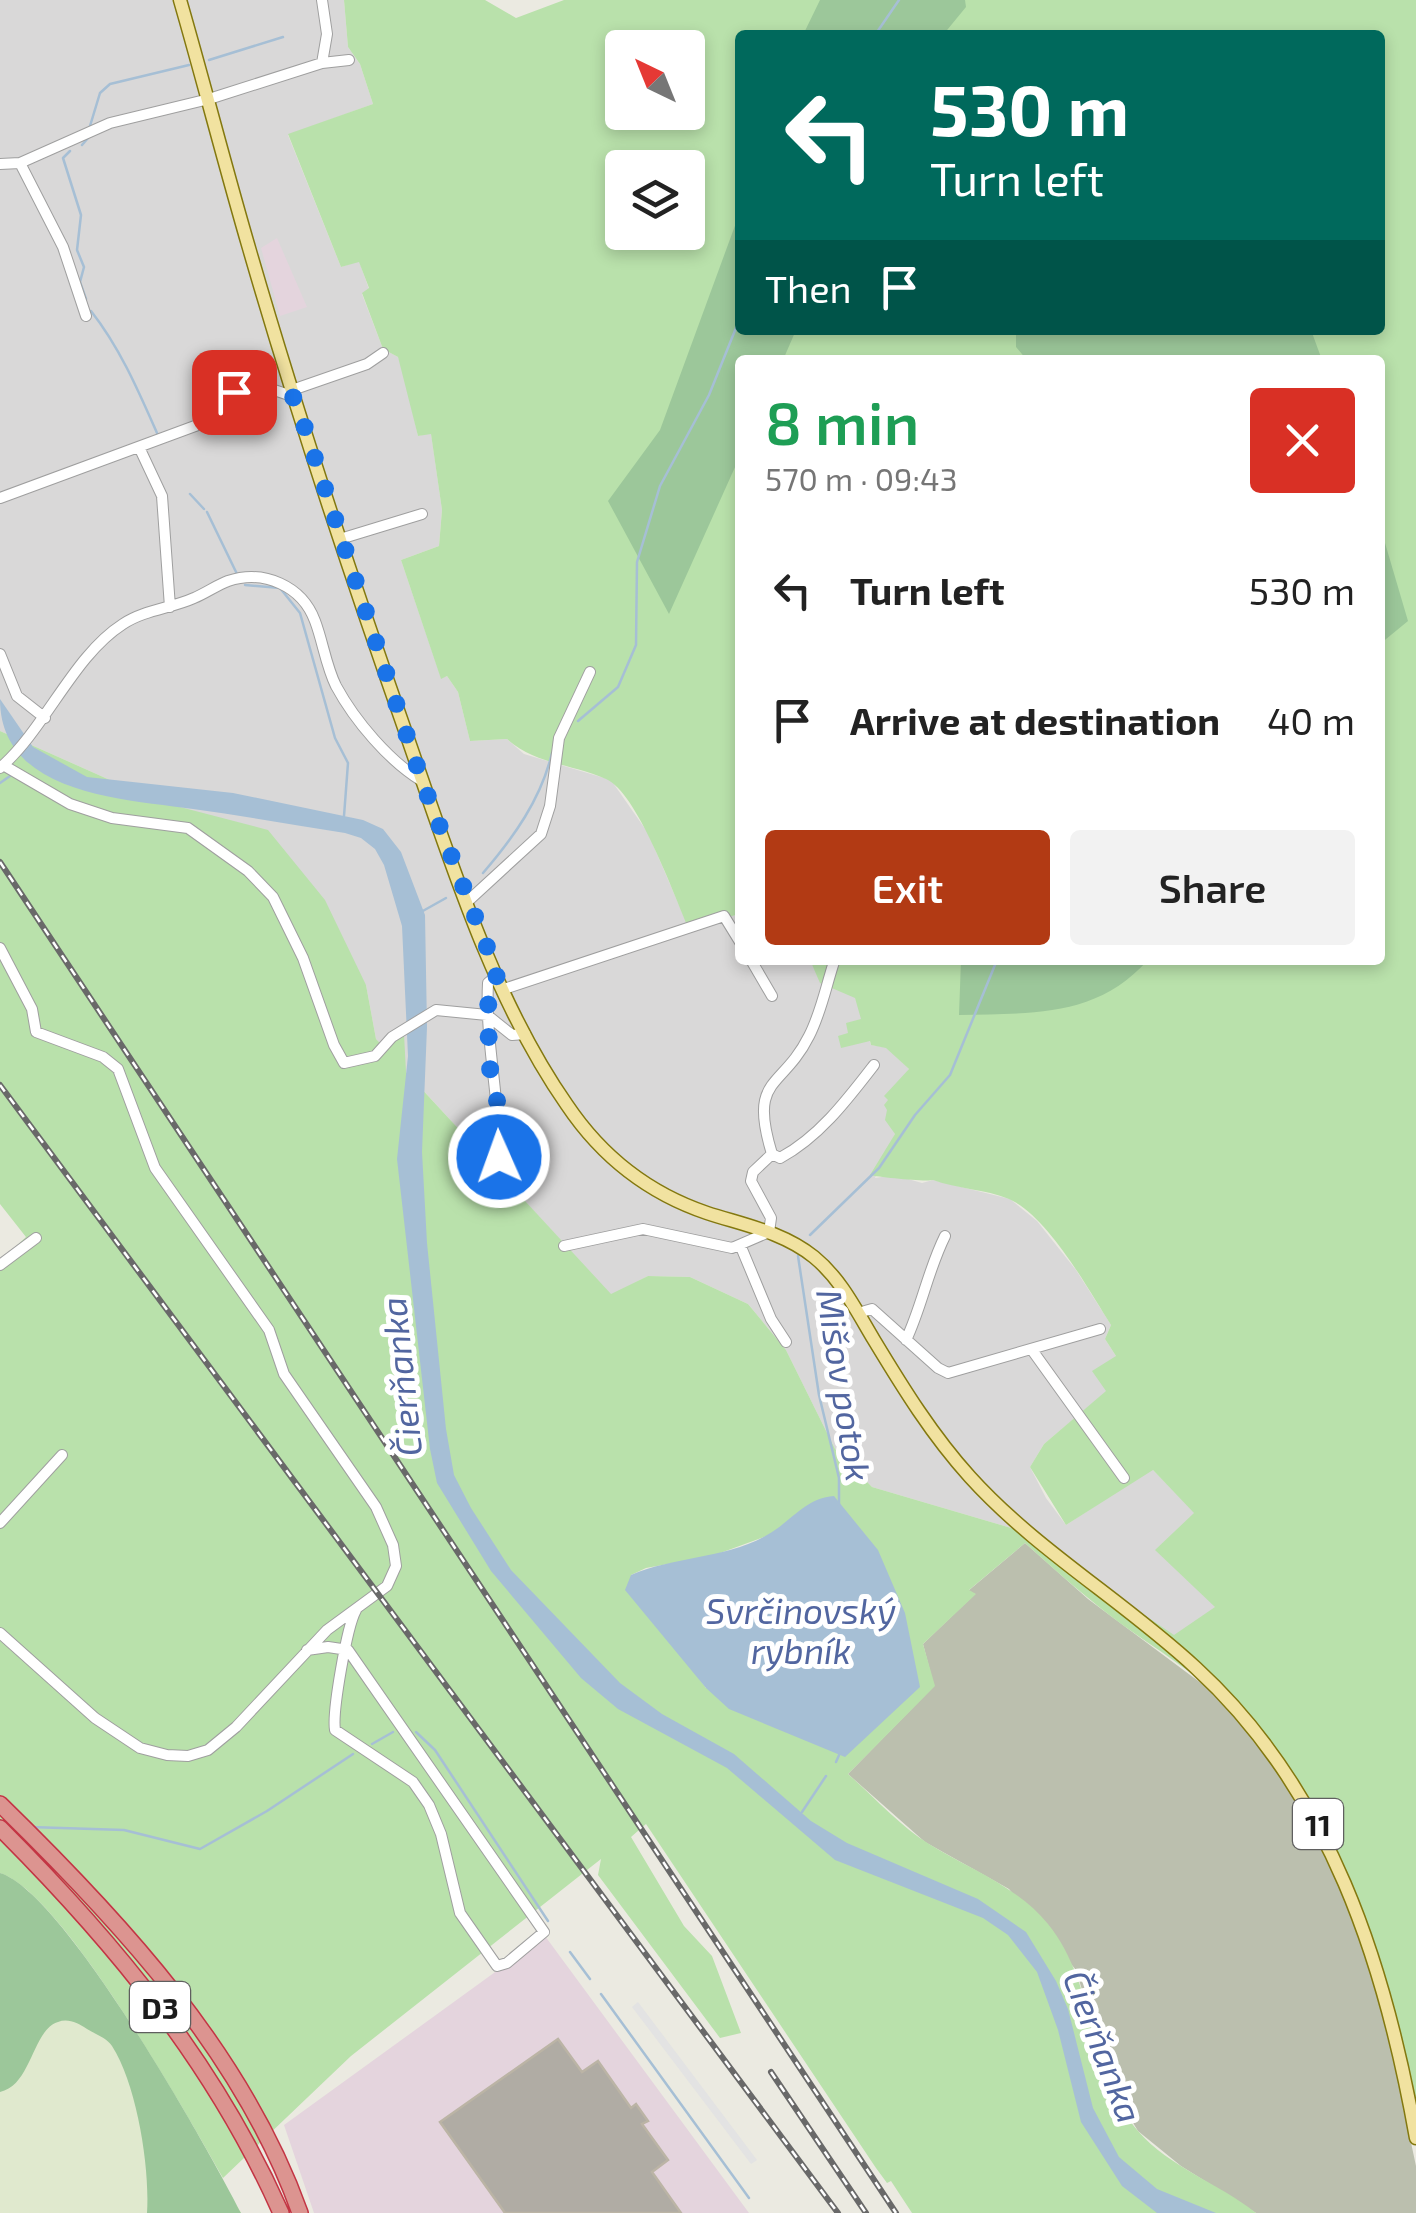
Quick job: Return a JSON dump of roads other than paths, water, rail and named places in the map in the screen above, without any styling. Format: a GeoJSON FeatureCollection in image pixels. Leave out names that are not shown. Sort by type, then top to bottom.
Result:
{"type":"FeatureCollection","features":[{"type":"Feature","properties":{"kind":"highway","name":"D3"},"geometry":{"type":"LineString","coordinates":[[0,1804],[86,1891],[176,1998],[255,2118],[300,2213]]}},
{"type":"Feature","properties":{"kind":"highway","name":"D3"},"geometry":{"type":"LineString","coordinates":[[0,1828],[74,1904],[172,2022],[239,2125],[281,2213]]}},
{"type":"Feature","properties":{"kind":"main road","name":"11"},"geometry":{"type":"LineString","coordinates":[[180,0],[340,539],[422,781],[498,975],[526,1034],[572,1112],[599,1146],[631,1174],[684,1204],[798,1245],[822,1264],[858,1313],[920,1414],[977,1485],[1020,1525],[1197,1668],[1286,1768],[1323,1834],[1366,1936],[1380,1979],[1416,2138]]}},
{"type":"Feature","properties":{"kind":"street"},"geometry":{"type":"LineString","coordinates":[[322,0],[327,34],[322,63]]}},
{"type":"Feature","properties":{"kind":"street"},"geometry":{"type":"LineString","coordinates":[[0,164],[20,163],[110,123],[209,99],[322,63],[349,60]]}},
{"type":"Feature","properties":{"kind":"street"},"geometry":{"type":"LineString","coordinates":[[20,163],[62,247],[86,316]]}},
{"type":"Feature","properties":{"kind":"street"},"geometry":{"type":"LineString","coordinates":[[0,498],[214,418],[224,412],[234,392],[250,382],[294,394],[367,364],[382,353]]}},
{"type":"Feature","properties":{"kind":"street"},"geometry":{"type":"LineString","coordinates":[[140,447],[162,496],[170,607]]}},
{"type":"Feature","properties":{"kind":"street"},"geometry":{"type":"LineString","coordinates":[[340,539],[422,514]]}},
{"type":"Feature","properties":{"kind":"street"},"geometry":{"type":"LineString","coordinates":[[422,781],[406,771],[357,717],[335,684],[314,618],[290,588],[264,578],[230,580],[123,624],[95,651],[43,721],[2,767],[70,804],[112,818],[188,828],[248,870],[272,897],[303,958],[344,1063],[376,1056],[392,1037],[436,1010],[487,1015],[512,1036],[526,1034]]}},
{"type":"Feature","properties":{"kind":"street"},"geometry":{"type":"LineString","coordinates":[[0,654],[17,696],[43,721]]}},
{"type":"Feature","properties":{"kind":"street"},"geometry":{"type":"LineString","coordinates":[[468,902],[541,834],[550,806],[559,738],[590,672]]}},
{"type":"Feature","properties":{"kind":"street"},"geometry":{"type":"LineString","coordinates":[[504,989],[724,916],[735,934]]}},
{"type":"Feature","properties":{"kind":"street"},"geometry":{"type":"LineString","coordinates":[[0,948],[32,1009],[36,1032],[103,1057],[118,1069],[155,1168],[269,1330],[284,1374],[376,1506],[393,1544],[396,1566],[387,1586],[306,1650],[236,1727],[208,1750],[167,1755],[140,1748],[95,1718],[0,1633]]}},
{"type":"Feature","properties":{"kind":"street"},"geometry":{"type":"LineString","coordinates":[[753,965],[772,996]]}},
{"type":"Feature","properties":{"kind":"street"},"geometry":{"type":"LineString","coordinates":[[833,965],[807,1042],[771,1082],[765,1096],[766,1133],[772,1154],[780,1158],[797,1148],[842,1106],[874,1065]]}},
{"type":"Feature","properties":{"kind":"street"},"geometry":{"type":"LineString","coordinates":[[474,1169],[499,1157],[487,1015],[488,983],[498,975]]}},
{"type":"Feature","properties":{"kind":"street"},"geometry":{"type":"LineString","coordinates":[[564,1246],[643,1229],[701,1243],[741,1246],[769,1232],[772,1218],[751,1181],[753,1172],[772,1154]]}},
{"type":"Feature","properties":{"kind":"street"},"geometry":{"type":"LineString","coordinates":[[906,1340],[945,1236]]}},
{"type":"Feature","properties":{"kind":"street"},"geometry":{"type":"LineString","coordinates":[[0,1265],[36,1238]]}},
{"type":"Feature","properties":{"kind":"street"},"geometry":{"type":"LineString","coordinates":[[741,1246],[771,1319],[786,1342]]}},
{"type":"Feature","properties":{"kind":"street"},"geometry":{"type":"LineString","coordinates":[[858,1313],[872,1308],[948,1373],[1100,1328]]}},
{"type":"Feature","properties":{"kind":"street"},"geometry":{"type":"LineString","coordinates":[[1032,1350],[1124,1478]]}},
{"type":"Feature","properties":{"kind":"street"},"geometry":{"type":"LineString","coordinates":[[0,1523],[62,1456]]}},
{"type":"Feature","properties":{"kind":"street"},"geometry":{"type":"LineString","coordinates":[[306,1650],[348,1650],[544,1932],[507,1963],[496,1966],[460,1913],[442,1834],[413,1782],[335,1730],[333,1714],[348,1650],[346,1636],[357,1609]]}},
{"type":"Feature","properties":{"kind":"water"},"geometry":{"type":"Polygon","coordinates":[[[0,699],[33,747],[87,777],[233,793],[363,820],[383,829],[401,852],[425,915],[427,1027],[422,1152],[427,1243],[446,1429],[454,1475],[471,1508],[511,1570],[620,1683],[662,1714],[734,1754],[811,1821],[847,1843],[978,1899],[1026,1932],[1068,2009],[1093,2108],[1119,2157],[1157,2189],[1216,2213],[1157,2213],[1122,2186],[1081,2122],[1058,2030],[1037,1972],[1008,1935],[983,1918],[835,1860],[727,1768],[618,1709],[581,1678],[491,1571],[437,1483],[430,1449],[397,1159],[408,1056],[402,926],[384,865],[375,849],[361,838],[345,833],[134,801],[71,786],[43,773],[20,755],[5,731],[0,699]]]}},
{"type":"Feature","properties":{"kind":"water","name":"Svrčinovský rybník"},"geometry":{"type":"Polygon","coordinates":[[[834,1496],[878,1550],[905,1613],[920,1687],[845,1757],[729,1709],[706,1688],[625,1590],[631,1575],[751,1543],[815,1501],[834,1496]]]}},
{"type":"Feature","properties":{"kind":"waterway"},"geometry":{"type":"LineString","coordinates":[[878,30],[899,0]]}},
{"type":"Feature","properties":{"kind":"waterway"},"geometry":{"type":"LineString","coordinates":[[209,60],[283,37]]}},
{"type":"Feature","properties":{"kind":"waterway"},"geometry":{"type":"LineString","coordinates":[[90,126],[100,93],[110,84],[189,65]]}},
{"type":"Feature","properties":{"kind":"waterway"},"geometry":{"type":"LineString","coordinates":[[82,145],[88,138]]}},
{"type":"Feature","properties":{"kind":"waterway"},"geometry":{"type":"LineString","coordinates":[[70,151],[63,158],[81,215],[77,250],[84,267],[80,282],[86,299]]}},
{"type":"Feature","properties":{"kind":"waterway"},"geometry":{"type":"LineString","coordinates":[[91,311],[120,355],[157,433]]}},
{"type":"Feature","properties":{"kind":"waterway"},"geometry":{"type":"LineString","coordinates":[[578,721],[618,687],[636,645],[637,562],[660,486],[709,395],[735,330]]}},
{"type":"Feature","properties":{"kind":"waterway"},"geometry":{"type":"LineString","coordinates":[[190,494],[204,509]]}},
{"type":"Feature","properties":{"kind":"waterway"},"geometry":{"type":"LineString","coordinates":[[207,512],[237,574]]}},
{"type":"Feature","properties":{"kind":"waterway"},"geometry":{"type":"LineString","coordinates":[[245,585],[280,588],[300,613],[335,738],[348,763],[344,816]]}},
{"type":"Feature","properties":{"kind":"waterway"},"geometry":{"type":"LineString","coordinates":[[483,873],[525,817],[552,753]]}},
{"type":"Feature","properties":{"kind":"waterway"},"geometry":{"type":"LineString","coordinates":[[0,783],[10,776]]}},
{"type":"Feature","properties":{"kind":"waterway"},"geometry":{"type":"LineString","coordinates":[[421,912],[446,898]]}},
{"type":"Feature","properties":{"kind":"waterway","name":"Mišov potok"},"geometry":{"type":"LineString","coordinates":[[810,1235],[879,1168],[915,1115],[950,1075],[995,965]]}},
{"type":"Feature","properties":{"kind":"waterway","name":"Mišov potok"},"geometry":{"type":"LineString","coordinates":[[798,1256],[819,1395],[839,1478],[839,1505]]}},
{"type":"Feature","properties":{"kind":"waterway"},"geometry":{"type":"LineString","coordinates":[[372,1744],[393,1732]]}},
{"type":"Feature","properties":{"kind":"waterway"},"geometry":{"type":"LineString","coordinates":[[416,1732],[435,1750],[548,1921]]}},
{"type":"Feature","properties":{"kind":"waterway","name":"Mišov potok"},"geometry":{"type":"LineString","coordinates":[[836,1762],[840,1753]]}},
{"type":"Feature","properties":{"kind":"waterway"},"geometry":{"type":"LineString","coordinates":[[30,1827],[124,1830],[200,1849],[267,1811],[353,1754]]}},
{"type":"Feature","properties":{"kind":"waterway","name":"Mišov potok"},"geometry":{"type":"LineString","coordinates":[[802,1812],[826,1776]]}},
{"type":"Feature","properties":{"kind":"waterway"},"geometry":{"type":"LineString","coordinates":[[570,1952],[590,1979]]}},
{"type":"Feature","properties":{"kind":"waterway"},"geometry":{"type":"LineString","coordinates":[[601,1994],[749,2198]]}},
{"type":"Feature","properties":{"kind":"railway"},"geometry":{"type":"LineString","coordinates":[[0,862],[896,2213]]}},
{"type":"Feature","properties":{"kind":"railway"},"geometry":{"type":"LineString","coordinates":[[0,1085],[838,2213]]}},
{"type":"Feature","properties":{"kind":"railway"},"geometry":{"type":"LineString","coordinates":[[771,2072],[866,2213]]}},
{"type":"Feature","properties":{"kind":"water label","name":"Čierňanka"},"geometry":{"type":"Point","coordinates":[400,1377]}},
{"type":"Feature","properties":{"kind":"water label","name":"Čierňanka"},"geometry":{"type":"Point","coordinates":[1104,2046]}}]}
